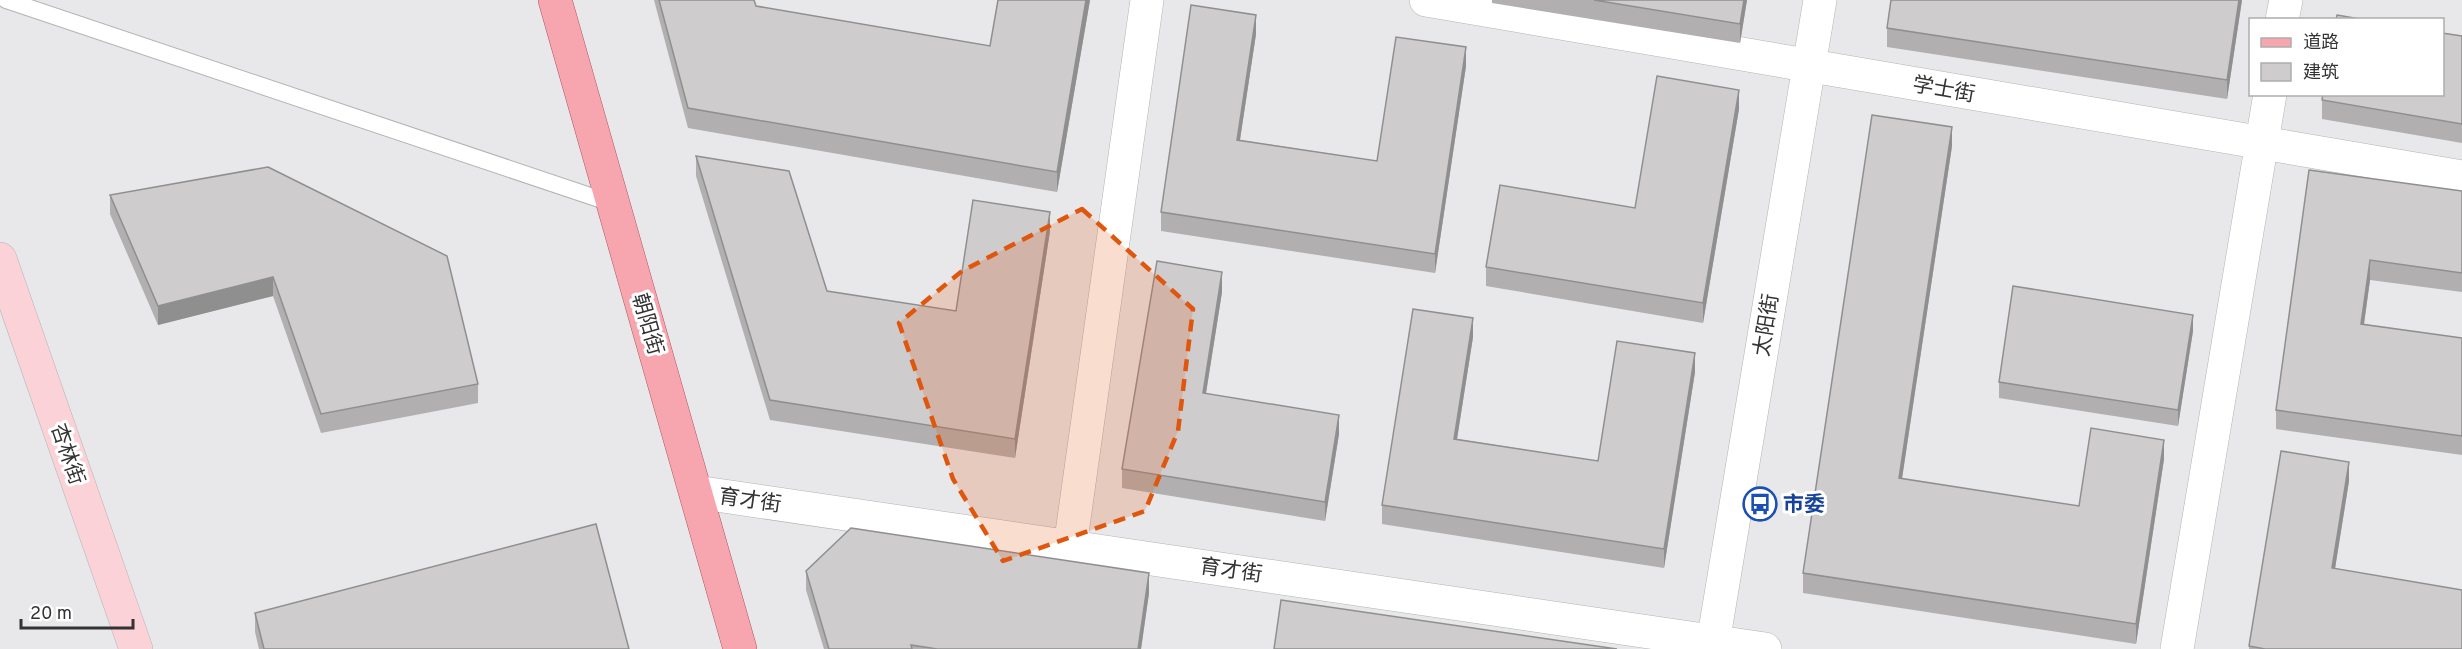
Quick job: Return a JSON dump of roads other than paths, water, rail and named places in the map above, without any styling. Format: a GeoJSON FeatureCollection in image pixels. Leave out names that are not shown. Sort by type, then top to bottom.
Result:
{"type":"FeatureCollection","features":[{"type":"Feature","properties":{"kind":"main road","name":"朝阳街"},"geometry":{"type":"LineString","coordinates":[[555,0],[740,649]]}},
{"type":"Feature","properties":{"kind":"street"},"geometry":{"type":"LineString","coordinates":[[1070,547],[1147,0]]}},
{"type":"Feature","properties":{"kind":"street","name":"学士街"},"geometry":{"type":"LineString","coordinates":[[1426,0],[2462,177]]}},
{"type":"Feature","properties":{"kind":"street","name":"太阳街"},"geometry":{"type":"LineString","coordinates":[[1713,645],[1820,0]]}},
{"type":"Feature","properties":{"kind":"street"},"geometry":{"type":"LineString","coordinates":[[2282,18],[2286,0]]}},
{"type":"Feature","properties":{"kind":"street"},"geometry":{"type":"LineString","coordinates":[[2177,649],[2270,96]]}},
{"type":"Feature","properties":{"kind":"street","name":"杏林街"},"geometry":{"type":"LineString","coordinates":[[0,259],[136,649]]}},
{"type":"Feature","properties":{"kind":"street","name":"育才街"},"geometry":{"type":"LineString","coordinates":[[696,492],[1713,645],[1765,649]]}},
{"type":"Feature","properties":{"kind":"lane"},"geometry":{"type":"LineString","coordinates":[[6,0],[614,204]]}},
{"type":"Feature","properties":{"kind":"place","name":"市委"},"geometry":{"type":"Point","coordinates":[1760,504]}}]}
